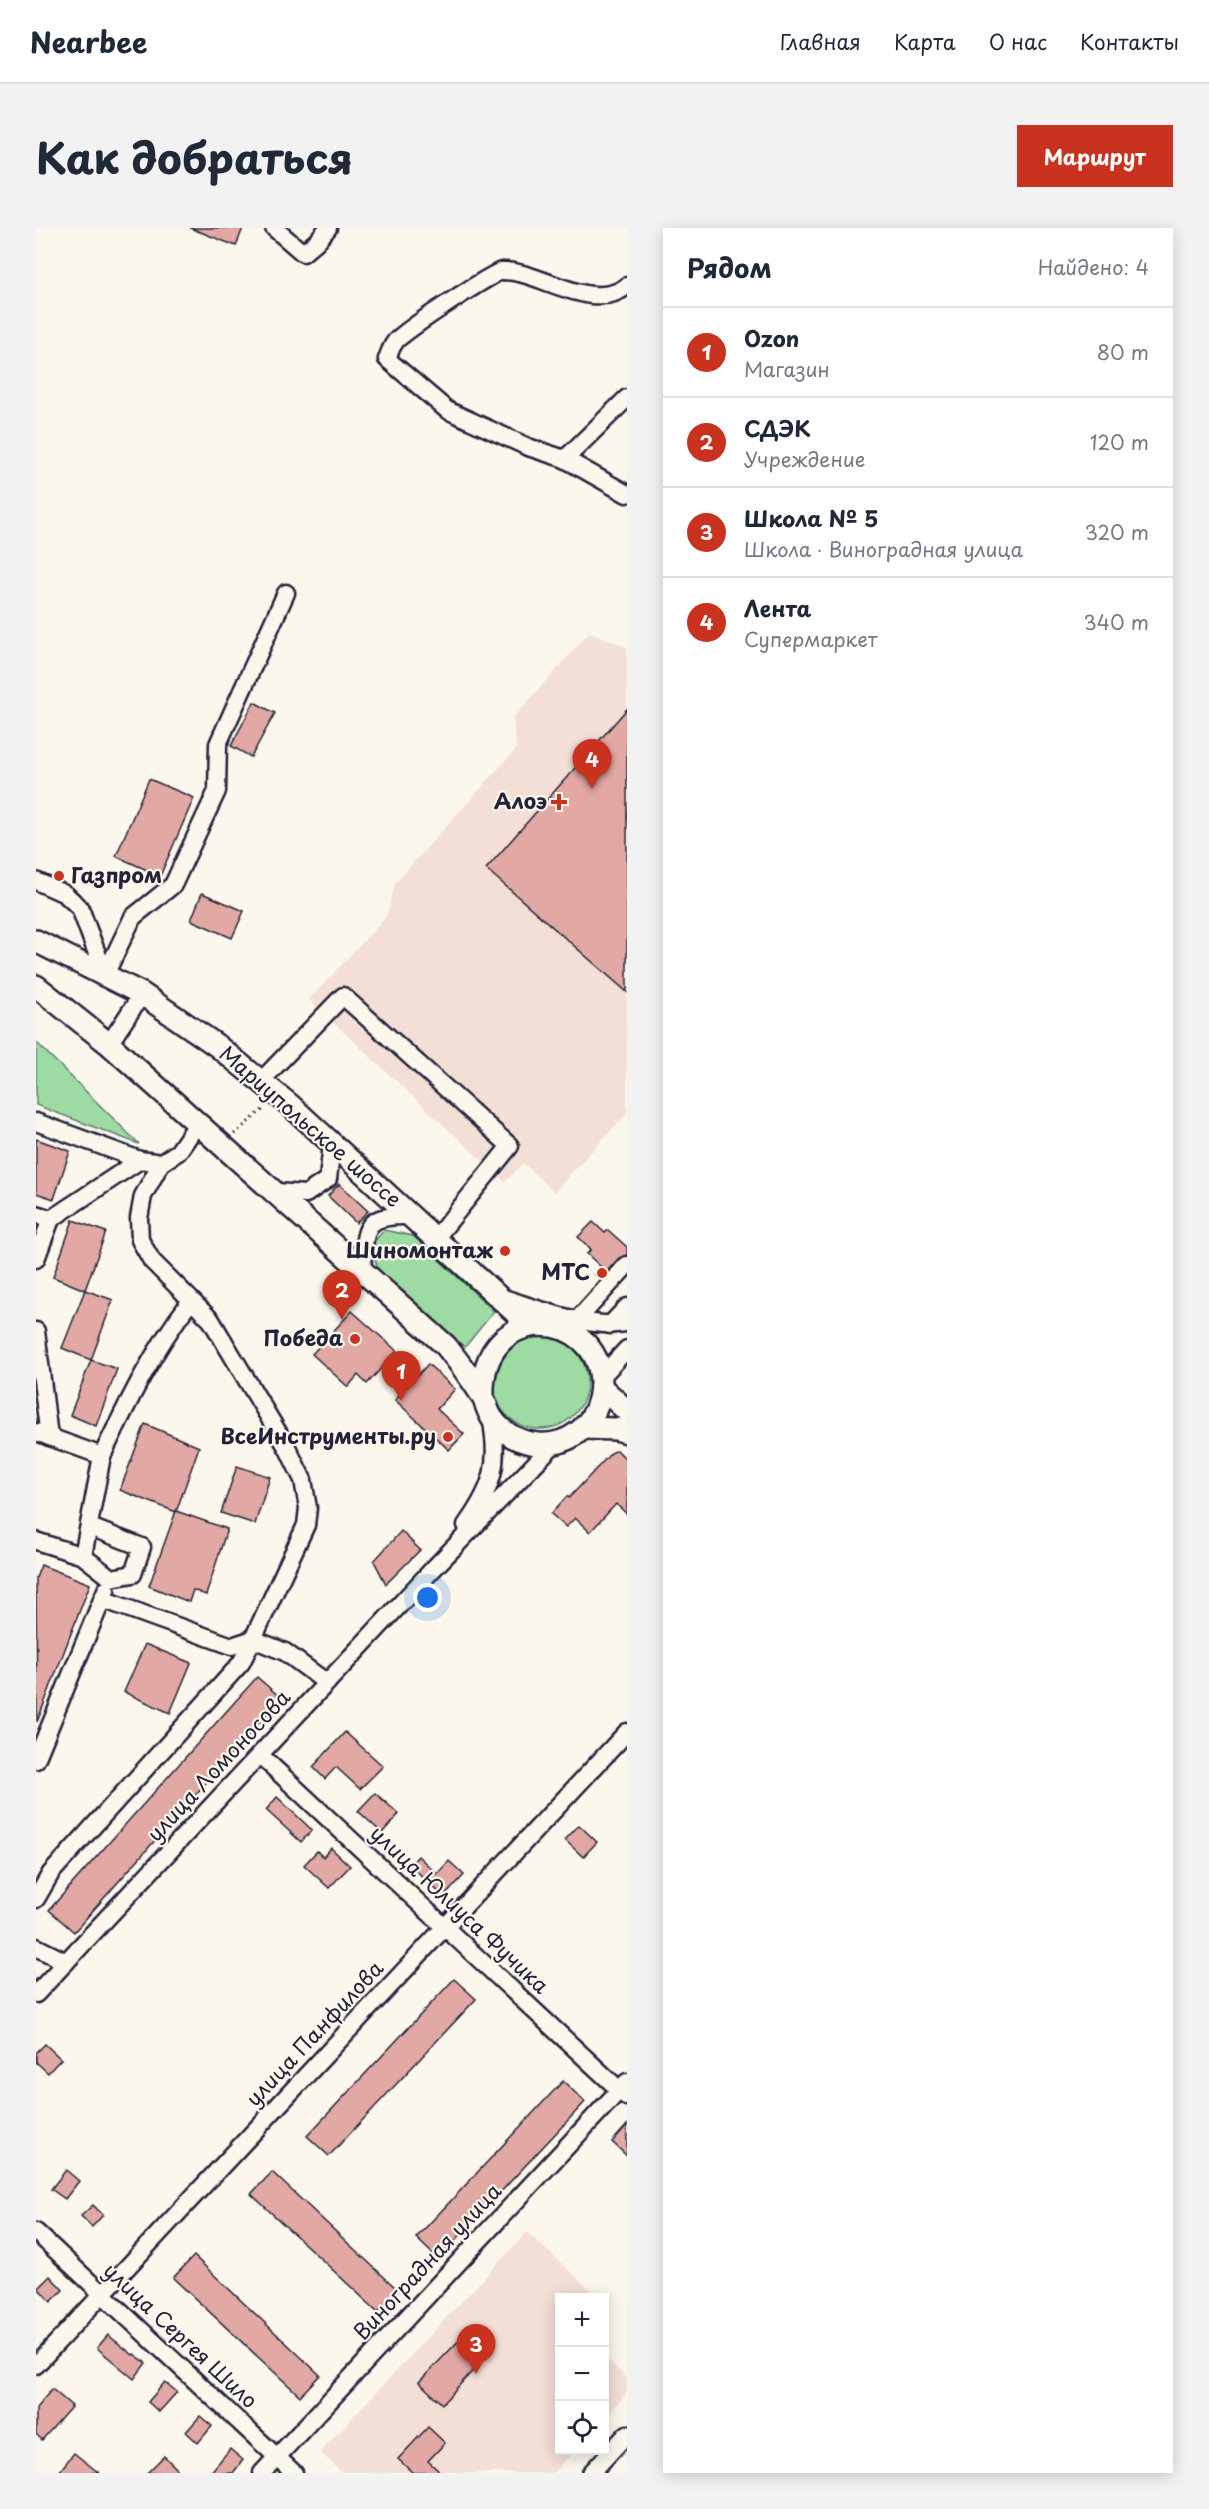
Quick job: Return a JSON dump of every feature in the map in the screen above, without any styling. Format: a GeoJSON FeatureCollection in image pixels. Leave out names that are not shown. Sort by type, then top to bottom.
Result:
{"type":"FeatureCollection","features":[{"type":"Feature","properties":{"kind":"main road","name":"Мариупольское шоссе"},"geometry":{"type":"LineString","coordinates":[[36,942],[142,994],[216,1045],[279,1096],[530,1326]]}},
{"type":"Feature","properties":{"kind":"main road"},"geometry":{"type":"LineString","coordinates":[[36,986],[109,1044],[446,1346],[483,1396],[491,1417],[504,1432],[538,1445],[555,1443],[571,1437],[583,1428],[596,1409],[601,1382],[596,1360],[580,1340],[560,1328],[530,1326],[514,1331],[493,1350],[487,1359],[482,1377],[483,1396]]}},
{"type":"Feature","properties":{"kind":"main road"},"geometry":{"type":"LineString","coordinates":[[601,1382],[627,1411]]}},
{"type":"Feature","properties":{"kind":"main road"},"geometry":{"type":"LineString","coordinates":[[583,1428],[616,1429],[627,1432]]}},
{"type":"Feature","properties":{"kind":"street"},"geometry":{"type":"LineString","coordinates":[[274,228],[303,253],[328,228]]}},
{"type":"Feature","properties":{"kind":"street"},"geometry":{"type":"LineString","coordinates":[[627,286],[604,295],[564,289],[524,274],[500,271],[421,321],[395,341],[387,359],[447,410],[528,447],[565,459],[627,494]]}},
{"type":"Feature","properties":{"kind":"street"},"geometry":{"type":"LineString","coordinates":[[565,459],[627,398]]}},
{"type":"Feature","properties":{"kind":"street"},"geometry":{"type":"LineString","coordinates":[[105,975],[134,917],[174,885],[217,791],[218,744],[286,593]]}},
{"type":"Feature","properties":{"kind":"street"},"geometry":{"type":"LineString","coordinates":[[36,881],[65,894],[80,908],[105,975]]}},
{"type":"Feature","properties":{"kind":"street"},"geometry":{"type":"LineString","coordinates":[[109,1044],[142,994]]}},
{"type":"Feature","properties":{"kind":"street"},"geometry":{"type":"LineString","coordinates":[[261,1081],[343,996],[510,1146],[435,1239]]}},
{"type":"Feature","properties":{"kind":"street"},"geometry":{"type":"LineString","coordinates":[[36,1122],[140,1160],[161,1163]]}},
{"type":"Feature","properties":{"kind":"street"},"geometry":{"type":"LineString","coordinates":[[36,1899],[51,1873],[241,1663],[306,1525],[308,1508],[303,1480],[288,1449],[211,1320],[190,1302],[152,1261],[140,1240],[139,1218],[143,1196],[161,1163],[178,1152],[198,1123]]}},
{"type":"Feature","properties":{"kind":"street"},"geometry":{"type":"LineString","coordinates":[[275,1192],[306,1194],[328,1179],[332,1144]]}},
{"type":"Feature","properties":{"kind":"street"},"geometry":{"type":"LineString","coordinates":[[36,1259],[43,1216],[140,1160]]}},
{"type":"Feature","properties":{"kind":"street"},"geometry":{"type":"LineString","coordinates":[[362,1270],[366,1231],[372,1222],[387,1216],[411,1216]]}},
{"type":"Feature","properties":{"kind":"street"},"geometry":{"type":"LineString","coordinates":[[578,1319],[627,1265]]}},
{"type":"Feature","properties":{"kind":"street"},"geometry":{"type":"LineString","coordinates":[[499,1297],[578,1319],[619,1324],[627,1307]]}},
{"type":"Feature","properties":{"kind":"street"},"geometry":{"type":"LineString","coordinates":[[83,1556],[102,1456],[145,1367],[165,1334],[190,1302]]}},
{"type":"Feature","properties":{"kind":"street"},"geometry":{"type":"LineString","coordinates":[[36,1331],[43,1435],[102,1456]]}},
{"type":"Feature","properties":{"kind":"street"},"geometry":{"type":"LineString","coordinates":[[601,1382],[627,1349]]}},
{"type":"Feature","properties":{"kind":"street","name":"улица Ломоносова"},"geometry":{"type":"LineString","coordinates":[[434,1568],[474,1514],[490,1484],[495,1468],[496,1446],[491,1417]]}},
{"type":"Feature","properties":{"kind":"street","name":"улица Ломоносова"},"geometry":{"type":"LineString","coordinates":[[36,1994],[434,1568],[555,1443]]}},
{"type":"Feature","properties":{"kind":"street"},"geometry":{"type":"LineString","coordinates":[[36,1541],[83,1556],[111,1578],[133,1574],[142,1546],[90,1527]]}},
{"type":"Feature","properties":{"kind":"street"},"geometry":{"type":"LineString","coordinates":[[36,1760],[111,1578]]}},
{"type":"Feature","properties":{"kind":"street"},"geometry":{"type":"LineString","coordinates":[[102,1599],[232,1646],[253,1639],[285,1652],[327,1683]]}},
{"type":"Feature","properties":{"kind":"street","name":"улица Панфилова"},"geometry":{"type":"LineString","coordinates":[[36,2366],[627,1732]]}},
{"type":"Feature","properties":{"kind":"street","name":"улица Юлиуса Фучика"},"geometry":{"type":"LineString","coordinates":[[260,1755],[445,1928],[624,2090]]}},
{"type":"Feature","properties":{"kind":"street"},"geometry":{"type":"LineString","coordinates":[[36,1947],[66,1962]]}},
{"type":"Feature","properties":{"kind":"street","name":"Виноградная улица"},"geometry":{"type":"LineString","coordinates":[[262,2473],[624,2090]]}},
{"type":"Feature","properties":{"kind":"street","name":"улица Сергея Шило"},"geometry":{"type":"LineString","coordinates":[[36,2232],[294,2473]]}},
{"type":"Feature","properties":{"kind":"street"},"geometry":{"type":"LineString","coordinates":[[591,2473],[627,2434]]}},
{"type":"Feature","properties":{"kind":"path"},"geometry":{"type":"LineString","coordinates":[[222,1144],[279,1096]]}},
{"type":"Feature","properties":{"kind":"shaded area"},"geometry":{"type":"Polygon","coordinates":[[[590,632],[627,647],[627,1113],[554,1192],[523,1163],[505,1182],[309,1000],[386,917],[396,882],[516,749],[513,718],[590,632]]]}},
{"type":"Feature","properties":{"kind":"shaded area"},"geometry":{"type":"Polygon","coordinates":[[[527,2232],[594,2293],[555,2293],[555,2455],[570,2455],[553,2473],[342,2473],[320,2452],[527,2232]]]}},
{"type":"Feature","properties":{"kind":"shaded area"},"geometry":{"type":"Polygon","coordinates":[[[609,2361],[627,2378],[627,2393],[609,2413],[609,2361]]]}},
{"type":"Feature","properties":{"kind":"green space"},"geometry":{"type":"Polygon","coordinates":[[[36,1042],[139,1144],[36,1105],[36,1042]]]}},
{"type":"Feature","properties":{"kind":"green space"},"geometry":{"type":"Polygon","coordinates":[[[384,1230],[413,1236],[494,1311],[465,1347],[379,1273],[371,1245],[384,1230]]]}},
{"type":"Feature","properties":{"kind":"green space"},"geometry":{"type":"Polygon","coordinates":[[[540,1335],[558,1338],[573,1349],[584,1364],[587,1382],[584,1400],[573,1415],[558,1426],[540,1429],[522,1426],[507,1415],[496,1400],[493,1382],[496,1364],[507,1349],[522,1338],[540,1335]]]}},
{"type":"Feature","properties":{"kind":"building"},"geometry":{"type":"Polygon","coordinates":[[[190,228],[243,228],[236,246],[190,228]]]}},
{"type":"Feature","properties":{"kind":"building"},"geometry":{"type":"Polygon","coordinates":[[[254,702],[275,713],[251,757],[231,746],[254,702]]]}},
{"type":"Feature","properties":{"kind":"building"},"geometry":{"type":"Polygon","coordinates":[[[627,709],[627,992],[486,869],[627,709]]]}},
{"type":"Feature","properties":{"kind":"building"},"geometry":{"type":"Polygon","coordinates":[[[149,779],[194,798],[160,876],[116,856],[149,779]]]}},
{"type":"Feature","properties":{"kind":"building"},"geometry":{"type":"Polygon","coordinates":[[[202,893],[244,911],[232,938],[191,920],[202,893]]]}},
{"type":"Feature","properties":{"kind":"building"},"geometry":{"type":"Polygon","coordinates":[[[36,1139],[70,1151],[54,1199],[36,1193],[36,1139]]]}},
{"type":"Feature","properties":{"kind":"building"},"geometry":{"type":"Polygon","coordinates":[[[339,1184],[368,1211],[356,1223],[328,1196],[339,1184]]]}},
{"type":"Feature","properties":{"kind":"building"},"geometry":{"type":"Polygon","coordinates":[[[73,1220],[106,1232],[85,1290],[53,1277],[73,1220]]]}},
{"type":"Feature","properties":{"kind":"building"},"geometry":{"type":"Polygon","coordinates":[[[593,1222],[605,1233],[608,1230],[627,1247],[627,1255],[619,1258],[600,1279],[594,1274],[601,1267],[587,1254],[591,1249],[578,1237],[593,1222]]]}},
{"type":"Feature","properties":{"kind":"building"},"geometry":{"type":"Polygon","coordinates":[[[85,1290],[113,1300],[91,1360],[62,1348],[85,1290]]]}},
{"type":"Feature","properties":{"kind":"building"},"geometry":{"type":"Polygon","coordinates":[[[352,1311],[397,1351],[367,1384],[358,1375],[348,1387],[312,1354],[352,1311]]]}},
{"type":"Feature","properties":{"kind":"building"},"geometry":{"type":"Polygon","coordinates":[[[91,1360],[117,1369],[96,1426],[70,1415],[91,1360]]]}},
{"type":"Feature","properties":{"kind":"building"},"geometry":{"type":"Polygon","coordinates":[[[428,1364],[455,1389],[437,1409],[464,1434],[449,1450],[395,1400],[428,1364]]]}},
{"type":"Feature","properties":{"kind":"building"},"geometry":{"type":"Polygon","coordinates":[[[145,1424],[199,1447],[176,1512],[120,1490],[145,1424]]]}},
{"type":"Feature","properties":{"kind":"building"},"geometry":{"type":"Polygon","coordinates":[[[617,1450],[627,1460],[627,1514],[616,1504],[590,1532],[575,1518],[566,1527],[551,1514],[611,1453],[617,1450]]]}},
{"type":"Feature","properties":{"kind":"building"},"geometry":{"type":"Polygon","coordinates":[[[237,1466],[270,1477],[255,1524],[221,1513],[237,1466]]]}},
{"type":"Feature","properties":{"kind":"building"},"geometry":{"type":"Polygon","coordinates":[[[176,1511],[227,1529],[206,1595],[193,1590],[189,1602],[149,1586],[176,1511]]]}},
{"type":"Feature","properties":{"kind":"building"},"geometry":{"type":"Polygon","coordinates":[[[401,1531],[420,1550],[386,1584],[374,1561],[401,1531]]]}},
{"type":"Feature","properties":{"kind":"building"},"geometry":{"type":"Polygon","coordinates":[[[41,1565],[90,1584],[37,1722],[36,1578],[41,1565]]]}},
{"type":"Feature","properties":{"kind":"building"},"geometry":{"type":"Polygon","coordinates":[[[145,1644],[191,1663],[170,1713],[124,1692],[145,1644]]]}},
{"type":"Feature","properties":{"kind":"building"},"geometry":{"type":"Polygon","coordinates":[[[257,1677],[281,1698],[74,1932],[49,1910],[257,1677]]]}},
{"type":"Feature","properties":{"kind":"building"},"geometry":{"type":"Polygon","coordinates":[[[345,1732],[383,1766],[360,1789],[336,1767],[325,1779],[313,1767],[345,1732]]]}},
{"type":"Feature","properties":{"kind":"building"},"geometry":{"type":"Polygon","coordinates":[[[375,1793],[399,1814],[382,1833],[358,1811],[375,1793]]]}},
{"type":"Feature","properties":{"kind":"building"},"geometry":{"type":"Polygon","coordinates":[[[277,1797],[312,1830],[301,1842],[266,1810],[277,1797]]]}},
{"type":"Feature","properties":{"kind":"building"},"geometry":{"type":"Polygon","coordinates":[[[579,1825],[597,1842],[583,1857],[565,1840],[579,1825]]]}},
{"type":"Feature","properties":{"kind":"building"},"geometry":{"type":"Polygon","coordinates":[[[331,1848],[350,1866],[329,1888],[304,1865],[317,1851],[323,1857],[331,1848]]]}},
{"type":"Feature","properties":{"kind":"building"},"geometry":{"type":"Polygon","coordinates":[[[418,1856],[437,1874],[449,1861],[464,1875],[444,1897],[410,1865],[418,1856]]]}},
{"type":"Feature","properties":{"kind":"building"},"geometry":{"type":"Polygon","coordinates":[[[454,1979],[476,1999],[329,2156],[307,2136],[454,1979]]]}},
{"type":"Feature","properties":{"kind":"building"},"geometry":{"type":"Polygon","coordinates":[[[45,2044],[61,2059],[48,2073],[36,2062],[36,2053],[45,2044]]]}},
{"type":"Feature","properties":{"kind":"building"},"geometry":{"type":"Polygon","coordinates":[[[563,2081],[585,2102],[438,2259],[416,2238],[563,2081]]]}},
{"type":"Feature","properties":{"kind":"building"},"geometry":{"type":"Polygon","coordinates":[[[627,2125],[627,2156],[612,2142],[627,2125]]]}},
{"type":"Feature","properties":{"kind":"building"},"geometry":{"type":"Polygon","coordinates":[[[66,2170],[79,2181],[65,2199],[51,2189],[66,2170]]]}},
{"type":"Feature","properties":{"kind":"building"},"geometry":{"type":"Polygon","coordinates":[[[272,2172],[398,2290],[378,2312],[251,2194],[272,2172]]]}},
{"type":"Feature","properties":{"kind":"building"},"geometry":{"type":"Polygon","coordinates":[[[93,2205],[103,2215],[92,2227],[81,2216],[93,2205]]]}},
{"type":"Feature","properties":{"kind":"building"},"geometry":{"type":"Polygon","coordinates":[[[194,2256],[320,2375],[300,2396],[173,2278],[194,2256]]]}},
{"type":"Feature","properties":{"kind":"building"},"geometry":{"type":"Polygon","coordinates":[[[50,2276],[63,2290],[51,2302],[38,2288],[50,2276]]]}},
{"type":"Feature","properties":{"kind":"building"},"geometry":{"type":"Polygon","coordinates":[[[471,2328],[493,2349],[442,2404],[419,2382],[471,2328]]]}},
{"type":"Feature","properties":{"kind":"building"},"geometry":{"type":"Polygon","coordinates":[[[108,2335],[146,2363],[134,2379],[97,2348],[108,2335]]]}},
{"type":"Feature","properties":{"kind":"building"},"geometry":{"type":"Polygon","coordinates":[[[165,2382],[177,2392],[159,2412],[148,2402],[165,2382]]]}},
{"type":"Feature","properties":{"kind":"building"},"geometry":{"type":"Polygon","coordinates":[[[52,2389],[72,2406],[42,2440],[36,2434],[36,2408],[52,2389]]]}},
{"type":"Feature","properties":{"kind":"building"},"geometry":{"type":"Polygon","coordinates":[[[200,2416],[212,2426],[198,2443],[186,2432],[200,2416]]]}},
{"type":"Feature","properties":{"kind":"building"},"geometry":{"type":"Polygon","coordinates":[[[428,2427],[445,2443],[428,2461],[441,2473],[413,2473],[398,2459],[428,2427]]]}},
{"type":"Feature","properties":{"kind":"building"},"geometry":{"type":"Polygon","coordinates":[[[230,2449],[243,2460],[233,2473],[210,2473],[230,2449]]]}},
{"type":"Feature","properties":{"kind":"building"},"geometry":{"type":"Polygon","coordinates":[[[74,2453],[99,2473],[58,2473],[74,2453]]]}},
{"type":"Feature","properties":{"kind":"building"},"geometry":{"type":"Polygon","coordinates":[[[164,2456],[181,2473],[147,2473],[164,2456]]]}},
{"type":"Feature","properties":{"kind":"place","name":"Лента"},"geometry":{"type":"Point","coordinates":[592,789]}},
{"type":"Feature","properties":{"kind":"place","name":"Алоэ"},"geometry":{"type":"Point","coordinates":[559,802]}},
{"type":"Feature","properties":{"kind":"place","name":"Газпром"},"geometry":{"type":"Point","coordinates":[59,876]}},
{"type":"Feature","properties":{"kind":"place","name":"Шиномонтаж"},"geometry":{"type":"Point","coordinates":[505,1251]}},
{"type":"Feature","properties":{"kind":"place","name":"МТС"},"geometry":{"type":"Point","coordinates":[602,1273]}},
{"type":"Feature","properties":{"kind":"place","name":"СДЭК"},"geometry":{"type":"Point","coordinates":[342,1320]}},
{"type":"Feature","properties":{"kind":"place","name":"Победа"},"geometry":{"type":"Point","coordinates":[355,1339]}},
{"type":"Feature","properties":{"kind":"place","name":"Ozon"},"geometry":{"type":"Point","coordinates":[401,1401]}},
{"type":"Feature","properties":{"kind":"place","name":"ВсеИнструменты.ру"},"geometry":{"type":"Point","coordinates":[448,1437]}},
{"type":"Feature","properties":{"kind":"place","name":"Школа № 5"},"geometry":{"type":"Point","coordinates":[476,2374]}}]}
